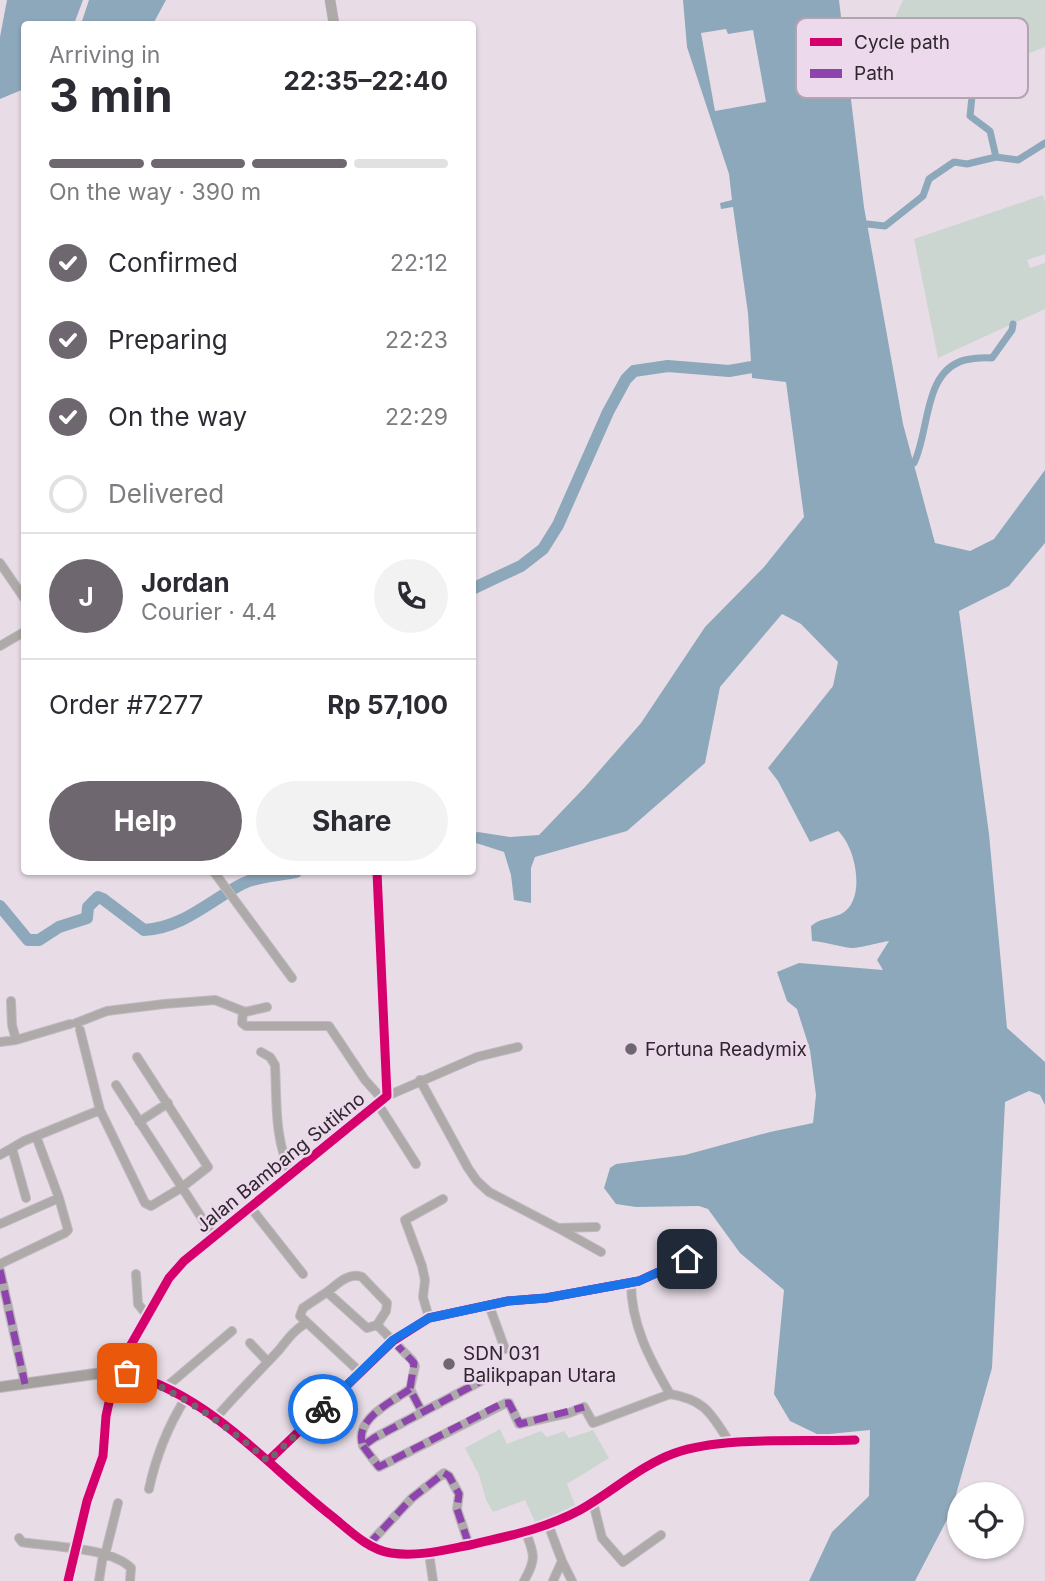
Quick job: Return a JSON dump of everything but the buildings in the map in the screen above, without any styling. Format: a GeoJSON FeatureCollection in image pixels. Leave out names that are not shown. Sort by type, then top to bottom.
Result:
{"type":"FeatureCollection","features":[{"type":"Feature","properties":{"kind":"main road"},"geometry":{"type":"LineString","coordinates":[[0,1387],[116,1371]]}},
{"type":"Feature","properties":{"kind":"street"},"geometry":{"type":"LineString","coordinates":[[330,0],[334,21]]}},
{"type":"Feature","properties":{"kind":"street"},"geometry":{"type":"LineString","coordinates":[[0,563],[21,594]]}},
{"type":"Feature","properties":{"kind":"street"},"geometry":{"type":"LineString","coordinates":[[0,646],[21,634]]}},
{"type":"Feature","properties":{"kind":"street"},"geometry":{"type":"LineString","coordinates":[[216,875],[292,978]]}},
{"type":"Feature","properties":{"kind":"street","name":"Jalan Bambang Sutikno"},"geometry":{"type":"LineString","coordinates":[[116,1371],[176,1270],[383,1100],[377,875]]}},
{"type":"Feature","properties":{"kind":"street"},"geometry":{"type":"LineString","coordinates":[[0,1042],[75,1026],[96,1014],[124,1008],[215,1000],[243,1012],[267,1006]]}},
{"type":"Feature","properties":{"kind":"street"},"geometry":{"type":"LineString","coordinates":[[11,1001],[16,1040]]}},
{"type":"Feature","properties":{"kind":"street"},"geometry":{"type":"LineString","coordinates":[[243,1012],[242,1023],[246,1026],[329,1026],[365,1080],[383,1100],[416,1164]]}},
{"type":"Feature","properties":{"kind":"street"},"geometry":{"type":"LineString","coordinates":[[75,1026],[100,1110],[145,1203],[151,1206],[208,1167],[137,1057]]}},
{"type":"Feature","properties":{"kind":"street"},"geometry":{"type":"LineString","coordinates":[[383,1100],[420,1080],[477,1057],[518,1047]]}},
{"type":"Feature","properties":{"kind":"street"},"geometry":{"type":"LineString","coordinates":[[261,1052],[270,1057],[275,1065],[279,1142],[292,1175]]}},
{"type":"Feature","properties":{"kind":"street"},"geometry":{"type":"LineString","coordinates":[[420,1080],[477,1181],[489,1192],[601,1252]]}},
{"type":"Feature","properties":{"kind":"street"},"geometry":{"type":"LineString","coordinates":[[116,1085],[214,1237]]}},
{"type":"Feature","properties":{"kind":"street"},"geometry":{"type":"LineString","coordinates":[[139,1122],[168,1103]]}},
{"type":"Feature","properties":{"kind":"street"},"geometry":{"type":"LineString","coordinates":[[0,1156],[12,1147],[100,1110]]}},
{"type":"Feature","properties":{"kind":"street"},"geometry":{"type":"LineString","coordinates":[[0,1264],[68,1230],[36,1136]]}},
{"type":"Feature","properties":{"kind":"street"},"geometry":{"type":"LineString","coordinates":[[12,1147],[26,1198]]}},
{"type":"Feature","properties":{"kind":"street"},"geometry":{"type":"LineString","coordinates":[[0,1224],[59,1198]]}},
{"type":"Feature","properties":{"kind":"street"},"geometry":{"type":"LineString","coordinates":[[429,1318],[423,1297],[425,1280],[422,1266],[405,1220],[443,1199]]}},
{"type":"Feature","properties":{"kind":"street"},"geometry":{"type":"LineString","coordinates":[[251,1208],[303,1274]]}},
{"type":"Feature","properties":{"kind":"street"},"geometry":{"type":"LineString","coordinates":[[558,1228],[596,1227]]}},
{"type":"Feature","properties":{"kind":"street"},"geometry":{"type":"LineString","coordinates":[[268,1461],[393,1340],[429,1318],[631,1282],[648,1278],[687,1259]]}},
{"type":"Feature","properties":{"kind":"street"},"geometry":{"type":"LineString","coordinates":[[0,1270],[25,1384]]}},
{"type":"Feature","properties":{"kind":"street"},"geometry":{"type":"LineString","coordinates":[[136,1274],[138,1304],[147,1315]]}},
{"type":"Feature","properties":{"kind":"street"},"geometry":{"type":"LineString","coordinates":[[327,1292],[367,1328],[377,1325],[386,1311],[387,1303],[357,1275],[346,1277],[303,1308],[300,1316],[361,1373]]}},
{"type":"Feature","properties":{"kind":"street"},"geometry":{"type":"LineString","coordinates":[[631,1282],[634,1317],[644,1345],[670,1394]]}},
{"type":"Feature","properties":{"kind":"street"},"geometry":{"type":"LineString","coordinates":[[489,1306],[505,1349]]}},
{"type":"Feature","properties":{"kind":"street"},"geometry":{"type":"LineString","coordinates":[[215,1419],[289,1335],[306,1322]]}},
{"type":"Feature","properties":{"kind":"street"},"geometry":{"type":"LineString","coordinates":[[377,1325],[415,1366],[410,1390],[422,1412]]}},
{"type":"Feature","properties":{"kind":"street"},"geometry":{"type":"LineString","coordinates":[[165,1388],[232,1331]]}},
{"type":"Feature","properties":{"kind":"street"},"geometry":{"type":"LineString","coordinates":[[250,1343],[267,1361]]}},
{"type":"Feature","properties":{"kind":"street"},"geometry":{"type":"LineString","coordinates":[[68,1581],[87,1502],[103,1456],[106,1416],[116,1371],[144,1378],[185,1399],[268,1461],[312,1501],[368,1545],[391,1553],[429,1553],[526,1533],[593,1502],[677,1452],[730,1444],[855,1440]]}},
{"type":"Feature","properties":{"kind":"street"},"geometry":{"type":"LineString","coordinates":[[363,1446],[498,1372]]}},
{"type":"Feature","properties":{"kind":"street"},"geometry":{"type":"LineString","coordinates":[[410,1390],[372,1415],[362,1435],[363,1446],[379,1467],[501,1404],[509,1403],[519,1424],[584,1408],[593,1423],[670,1394],[691,1397],[702,1405],[730,1444]]}},
{"type":"Feature","properties":{"kind":"street"},"geometry":{"type":"LineString","coordinates":[[149,1489],[156,1457],[169,1425],[185,1399]]}},
{"type":"Feature","properties":{"kind":"street"},"geometry":{"type":"LineString","coordinates":[[368,1545],[412,1498],[444,1474],[449,1476],[458,1494],[457,1508],[469,1545]]}},
{"type":"Feature","properties":{"kind":"street"},"geometry":{"type":"LineString","coordinates":[[593,1502],[602,1538],[623,1562],[661,1535]]}},
{"type":"Feature","properties":{"kind":"street"},"geometry":{"type":"LineString","coordinates":[[99,1581],[118,1503]]}},
{"type":"Feature","properties":{"kind":"street"},"geometry":{"type":"LineString","coordinates":[[548,1524],[572,1581]]}},
{"type":"Feature","properties":{"kind":"street"},"geometry":{"type":"LineString","coordinates":[[524,1581],[534,1558],[526,1533]]}},
{"type":"Feature","properties":{"kind":"street"},"geometry":{"type":"LineString","coordinates":[[19,1538],[22,1542],[104,1555],[127,1564],[131,1568],[130,1581]]}},
{"type":"Feature","properties":{"kind":"street"},"geometry":{"type":"LineString","coordinates":[[429,1553],[433,1581]]}},
{"type":"Feature","properties":{"kind":"street"},"geometry":{"type":"LineString","coordinates":[[553,1581],[562,1561]]}},
{"type":"Feature","properties":{"kind":"shaded area"},"geometry":{"type":"Polygon","coordinates":[[[903,0],[1045,0],[1045,47],[1028,54],[1028,18],[895,18],[903,0]]]}},
{"type":"Feature","properties":{"kind":"shaded area"},"geometry":{"type":"Polygon","coordinates":[[[1043,195],[1045,254],[1027,260],[1030,268],[1045,263],[1045,309],[938,358],[914,239],[1043,195]]]}},
{"type":"Feature","properties":{"kind":"shaded area"},"geometry":{"type":"Polygon","coordinates":[[[500,1429],[507,1444],[541,1431],[547,1437],[564,1431],[569,1438],[593,1430],[609,1458],[567,1484],[575,1505],[536,1524],[525,1500],[493,1512],[465,1448],[500,1429]]]}},
{"type":"Feature","properties":{"kind":"water"},"geometry":{"type":"Polygon","coordinates":[[[7,0],[83,0],[75,21],[21,21],[21,90],[0,99],[0,37],[7,0]]]}},
{"type":"Feature","properties":{"kind":"water"},"geometry":{"type":"Polygon","coordinates":[[[89,0],[166,0],[155,21],[82,21],[89,0]]]}},
{"type":"Feature","properties":{"kind":"water"},"geometry":{"type":"Polygon","coordinates":[[[683,0],[839,0],[841,18],[796,18],[796,98],[851,98],[864,207],[903,424],[935,543],[970,551],[994,539],[1045,470],[1045,543],[1009,586],[959,611],[989,834],[1007,1028],[1045,1062],[1045,1105],[1040,1095],[1029,1091],[1005,1102],[992,1368],[960,1482],[947,1482],[947,1520],[915,1581],[809,1581],[832,1532],[869,1496],[870,1430],[819,1435],[790,1421],[774,1394],[784,1290],[740,1253],[708,1209],[699,1206],[636,1207],[616,1204],[604,1188],[610,1168],[616,1164],[685,1155],[813,1123],[816,1095],[810,1050],[797,1009],[787,1001],[777,972],[799,963],[883,970],[877,960],[889,941],[854,948],[812,941],[811,926],[841,914],[854,898],[854,861],[850,849],[838,831],[810,842],[778,781],[768,768],[833,686],[838,662],[801,624],[782,614],[720,687],[705,763],[627,831],[535,857],[531,868],[531,903],[514,900],[511,875],[504,852],[476,843],[478,832],[510,837],[539,835],[641,723],[705,627],[764,567],[804,517],[786,382],[752,378],[748,313],[733,207],[721,209],[720,203],[732,200],[729,174],[687,47],[683,0]]]}},
{"type":"Feature","properties":{"kind":"pier"},"geometry":{"type":"Polygon","coordinates":[[[726,29],[728,34],[753,30],[766,102],[715,111],[701,33],[726,29]]]}},
{"type":"Feature","properties":{"kind":"waterway"},"geometry":{"type":"LineString","coordinates":[[972,98],[970,116],[990,131],[996,157]]}},
{"type":"Feature","properties":{"kind":"waterway"},"geometry":{"type":"LineString","coordinates":[[867,224],[885,226],[923,196],[929,179],[954,162],[967,164],[996,157],[1018,160],[1045,143]]}},
{"type":"Feature","properties":{"kind":"waterway"},"geometry":{"type":"LineString","coordinates":[[914,463],[930,403],[942,376],[951,366],[965,360],[992,358],[1012,330],[1013,324]]}},
{"type":"Feature","properties":{"kind":"waterway"},"geometry":{"type":"LineString","coordinates":[[476,587],[521,566],[543,549],[558,525],[608,412],[626,379],[634,371],[668,366],[729,371],[752,367]]}},
{"type":"Feature","properties":{"kind":"waterway"},"geometry":{"type":"LineString","coordinates":[[0,906],[28,940],[39,940],[59,927],[87,918],[88,907],[98,897],[144,930],[183,919],[249,881],[276,875]]}},
{"type":"Feature","properties":{"kind":"marked path"},"geometry":{"type":"LineString","coordinates":[[0,1270],[25,1384]]}},
{"type":"Feature","properties":{"kind":"marked path"},"geometry":{"type":"LineString","coordinates":[[393,1341],[414,1363],[410,1389],[422,1412]]}},
{"type":"Feature","properties":{"kind":"marked path"},"geometry":{"type":"LineString","coordinates":[[410,1389],[376,1412],[369,1420],[361,1436],[363,1446],[498,1372]]}},
{"type":"Feature","properties":{"kind":"marked path"},"geometry":{"type":"LineString","coordinates":[[363,1446],[379,1467],[501,1404],[509,1403],[520,1424],[584,1407]]}},
{"type":"Feature","properties":{"kind":"marked path"},"geometry":{"type":"LineString","coordinates":[[368,1545],[412,1498],[444,1473],[449,1476],[459,1494],[457,1509],[469,1545]]}},
{"type":"Feature","properties":{"kind":"cycle path"},"geometry":{"type":"LineString","coordinates":[[68,1581],[87,1501],[103,1456],[106,1416],[116,1371],[169,1278],[184,1261],[387,1096],[377,875]]}},
{"type":"Feature","properties":{"kind":"cycle path"},"geometry":{"type":"LineString","coordinates":[[268,1461],[393,1341],[429,1318],[508,1301],[546,1298],[639,1281],[687,1259]]}},
{"type":"Feature","properties":{"kind":"cycle path"},"geometry":{"type":"LineString","coordinates":[[116,1371],[148,1380],[206,1411],[360,1539],[383,1551],[401,1554],[470,1545],[553,1522],[580,1510],[650,1464],[694,1448],[739,1442],[855,1440]]}},
{"type":"Feature","properties":{"kind":"way so far"},"geometry":{"type":"LineString","coordinates":[[127,1373],[144,1378],[185,1399],[234,1432],[268,1461],[323,1409]]}},
{"type":"Feature","properties":{"kind":"place","name":"Fortuna Readymix"},"geometry":{"type":"Point","coordinates":[631,1049]}},
{"type":"Feature","properties":{"kind":"place","name":"SDN 031 Balikpapan Utara"},"geometry":{"type":"Point","coordinates":[449,1364]}},
{"type":"Feature","properties":{"kind":"route"},"geometry":{"type":"LineString","coordinates":[[323,1409],[393,1340],[429,1318],[451,1311],[508,1301],[546,1298],[639,1281],[687,1259]]}}]}
